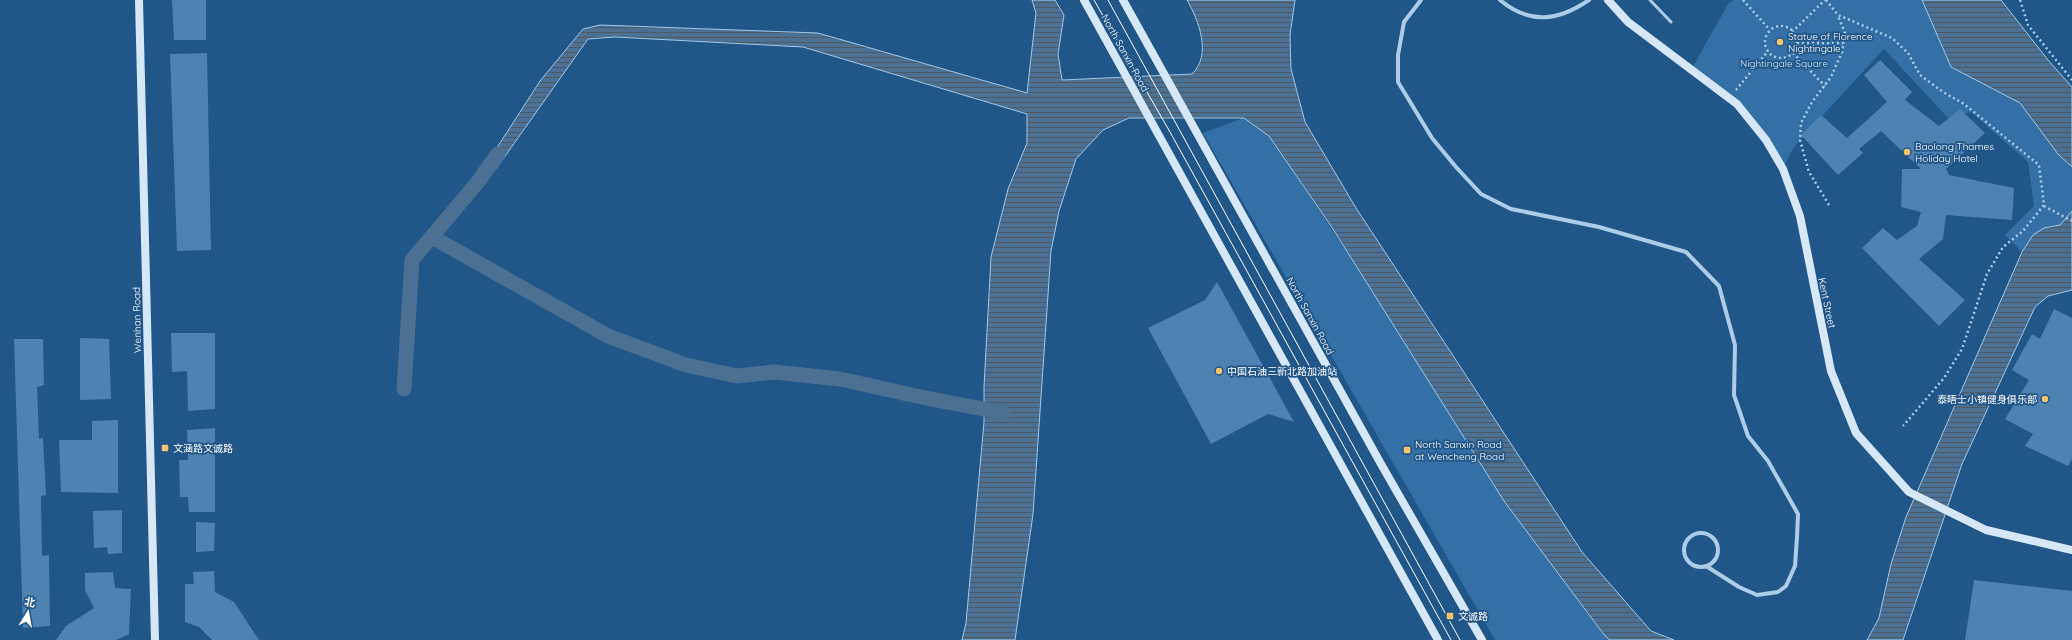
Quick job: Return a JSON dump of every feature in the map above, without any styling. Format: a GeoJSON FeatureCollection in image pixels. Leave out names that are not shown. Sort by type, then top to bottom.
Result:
{"type":"FeatureCollection","features":[{"type":"Feature","properties":{"kind":"main road","name":"Wenhan Road"},"geometry":{"type":"LineString","coordinates":[[139,0],[155,640]]}},
{"type":"Feature","properties":{"kind":"main road","name":"North Sanxin Road"},"geometry":{"type":"LineString","coordinates":[[1084,0],[1438,640]]}},
{"type":"Feature","properties":{"kind":"main road","name":"North Sanxin Road"},"geometry":{"type":"LineString","coordinates":[[1123,0],[1381,464],[1482,640]]}},
{"type":"Feature","properties":{"kind":"main road","name":"Kent Street"},"geometry":{"type":"LineString","coordinates":[[1608,0],[1628,22],[1737,104],[1766,140],[1783,169],[1800,216],[1831,371],[1856,433],[1909,492],[1986,530],[2072,550]]}},
{"type":"Feature","properties":{"kind":"street"},"geometry":{"type":"LineString","coordinates":[[1421,0],[1404,22],[1398,55],[1398,82],[1432,138],[1481,194],[1511,209],[1599,227],[1686,252],[1719,286],[1735,345],[1734,395],[1748,436],[1768,461],[1798,514],[1797,537],[1795,566],[1786,586],[1778,592],[1757,595],[1739,588],[1706,566],[1696,566],[1691,563],[1685,555],[1685,544],[1697,533],[1708,534],[1717,542],[1718,554],[1712,563],[1706,566]]}},
{"type":"Feature","properties":{"kind":"street"},"geometry":{"type":"LineString","coordinates":[[1500,0],[1513,11],[1547,18],[1572,12],[1589,0]]}},
{"type":"Feature","properties":{"kind":"lane"},"geometry":{"type":"LineString","coordinates":[[1650,0],[1671,22]]}},
{"type":"Feature","properties":{"kind":"path"},"geometry":{"type":"LineString","coordinates":[[1743,0],[1770,30]]}},
{"type":"Feature","properties":{"kind":"path"},"geometry":{"type":"LineString","coordinates":[[1792,32],[1826,0],[1838,16],[1845,33],[1844,43],[1831,77],[1812,102],[1801,123],[1800,140],[1809,172],[1829,205]]}},
{"type":"Feature","properties":{"kind":"path"},"geometry":{"type":"LineString","coordinates":[[2020,0],[2028,25],[2072,80]]}},
{"type":"Feature","properties":{"kind":"path"},"geometry":{"type":"LineString","coordinates":[[1838,16],[1892,38],[1908,53],[1920,75],[1943,92],[1964,104],[2039,165],[2044,206],[2023,230],[2003,247],[1987,274],[1962,349],[1944,378],[1903,426]]}},
{"type":"Feature","properties":{"kind":"path"},"geometry":{"type":"LineString","coordinates":[[1784,27],[1792,32],[1797,43],[1793,53],[1780,58],[1771,55],[1765,43],[1770,30],[1784,27]]}},
{"type":"Feature","properties":{"kind":"path"},"geometry":{"type":"LineString","coordinates":[[1797,43],[1844,43]]}},
{"type":"Feature","properties":{"kind":"path"},"geometry":{"type":"LineString","coordinates":[[1729,99],[1768,51]]}},
{"type":"Feature","properties":{"kind":"path"},"geometry":{"type":"LineString","coordinates":[[1793,53],[1825,86]]}},
{"type":"Feature","properties":{"kind":"path"},"geometry":{"type":"LineString","coordinates":[[2044,206],[2072,221]]}},
{"type":"Feature","properties":{"kind":"green space","name":"Nightingale Square"},"geometry":{"type":"Polygon","coordinates":[[[1734,0],[1922,0],[1951,67],[2020,103],[2058,154],[2072,167],[2072,211],[2060,225],[2044,228],[2033,235],[2022,252],[2005,235],[2034,206],[2028,162],[1971,112],[1948,118],[1884,49],[1800,140],[1792,150],[1783,169],[1737,104],[1691,70],[1728,4],[1734,0]]]}},
{"type":"Feature","properties":{"kind":"green space"},"geometry":{"type":"Polygon","coordinates":[[[1243,118],[1269,136],[1605,636],[1610,640],[1495,640],[1203,133],[1243,118]]]}},
{"type":"Feature","properties":{"kind":"shaded area"},"geometry":{"type":"Polygon","coordinates":[[[1032,0],[1055,0],[1064,15],[1058,54],[1062,80],[1192,74],[1198,66],[1201,57],[1202,38],[1196,18],[1187,0],[1295,0],[1290,35],[1291,69],[1305,122],[1356,208],[1582,552],[1651,631],[1674,640],[1610,640],[1605,636],[1504,501],[1333,229],[1269,136],[1244,118],[1129,118],[1103,130],[1076,159],[1059,211],[1051,251],[1033,514],[1015,640],[962,640],[966,623],[984,422],[984,387],[991,257],[1008,189],[1027,143],[1027,114],[803,47],[615,37],[588,39],[496,169],[482,171],[540,81],[583,29],[600,25],[818,33],[1027,93],[1036,13],[1032,0]]]}},
{"type":"Feature","properties":{"kind":"shaded area"},"geometry":{"type":"Polygon","coordinates":[[[1922,0],[2001,0],[2048,60],[2072,87],[2072,167],[2058,154],[2020,103],[1951,67],[1922,0]]]}},
{"type":"Feature","properties":{"kind":"shaded area"},"geometry":{"type":"Polygon","coordinates":[[[2072,211],[2072,290],[2048,296],[2035,307],[1962,464],[1903,640],[1867,640],[1879,618],[1891,564],[1906,517],[2022,252],[2033,235],[2044,228],[2060,225],[2072,211]]]}},
{"type":"Feature","properties":{"kind":"building"},"geometry":{"type":"Polygon","coordinates":[[[172,0],[206,0],[206,40],[174,40],[172,0]]]}},
{"type":"Feature","properties":{"kind":"building"},"geometry":{"type":"Polygon","coordinates":[[[207,53],[211,250],[177,251],[170,54],[207,53]]]}},
{"type":"Feature","properties":{"kind":"building"},"geometry":{"type":"Polygon","coordinates":[[[1880,60],[1912,92],[1905,100],[1939,126],[1960,109],[1985,133],[1946,169],[1949,175],[2014,188],[2012,220],[1946,215],[1943,239],[1919,259],[1965,300],[1939,326],[1862,248],[1883,228],[1897,240],[1917,226],[1921,212],[1901,207],[1902,169],[1921,169],[1881,131],[1859,149],[1863,153],[1838,175],[1801,135],[1821,115],[1847,138],[1887,102],[1864,75],[1880,60]]]}},
{"type":"Feature","properties":{"kind":"building","name":"中国石油三新北路加油站"},"geometry":{"type":"Polygon","coordinates":[[[1217,282],[1294,422],[1268,414],[1211,444],[1148,328],[1205,300],[1217,282]]]}},
{"type":"Feature","properties":{"kind":"building","name":"泰晤士小镇健身俱乐部"},"geometry":{"type":"Polygon","coordinates":[[[2054,309],[2072,318],[2072,459],[2068,466],[2025,446],[2033,434],[2005,419],[2029,380],[2012,370],[2032,334],[2040,339],[2054,309]]]}},
{"type":"Feature","properties":{"kind":"building"},"geometry":{"type":"Polygon","coordinates":[[[171,333],[215,333],[215,409],[188,411],[187,371],[172,372],[171,333]]]}},
{"type":"Feature","properties":{"kind":"building"},"geometry":{"type":"Polygon","coordinates":[[[80,338],[109,339],[111,399],[80,400],[80,338]]]}},
{"type":"Feature","properties":{"kind":"building"},"geometry":{"type":"Polygon","coordinates":[[[14,339],[43,339],[44,385],[37,387],[39,439],[43,438],[46,495],[41,496],[42,556],[49,555],[50,626],[23,628],[14,339]]]}},
{"type":"Feature","properties":{"kind":"building"},"geometry":{"type":"Polygon","coordinates":[[[118,420],[118,493],[61,492],[59,440],[92,440],[92,421],[118,420]]]}},
{"type":"Feature","properties":{"kind":"building"},"geometry":{"type":"Polygon","coordinates":[[[215,428],[215,512],[189,512],[188,497],[180,497],[179,460],[188,460],[187,430],[215,428]]]}},
{"type":"Feature","properties":{"kind":"building"},"geometry":{"type":"Polygon","coordinates":[[[122,510],[122,553],[108,554],[107,547],[94,548],[93,511],[122,510]]]}},
{"type":"Feature","properties":{"kind":"building"},"geometry":{"type":"Polygon","coordinates":[[[196,522],[215,523],[214,551],[196,552],[196,522]]]}},
{"type":"Feature","properties":{"kind":"building"},"geometry":{"type":"Polygon","coordinates":[[[214,571],[215,592],[234,602],[259,640],[212,640],[199,627],[185,622],[185,584],[194,584],[193,572],[214,571]]]}},
{"type":"Feature","properties":{"kind":"building"},"geometry":{"type":"Polygon","coordinates":[[[113,572],[115,588],[131,589],[129,634],[116,640],[56,640],[66,626],[94,608],[85,590],[85,573],[113,572]]]}},
{"type":"Feature","properties":{"kind":"building"},"geometry":{"type":"Polygon","coordinates":[[[1974,580],[2072,591],[2072,640],[1965,640],[1974,580]]]}},
{"type":"Feature","properties":{"kind":"waterway"},"geometry":{"type":"LineString","coordinates":[[404,389],[412,260],[477,183],[498,154]]}},
{"type":"Feature","properties":{"kind":"waterway"},"geometry":{"type":"LineString","coordinates":[[432,237],[608,336],[686,365],[737,376],[774,372],[840,379],[1004,413]]}},
{"type":"Feature","properties":{"kind":"tram line"},"geometry":{"type":"LineString","coordinates":[[1094,0],[1170,132],[1451,640]]}},
{"type":"Feature","properties":{"kind":"tram line"},"geometry":{"type":"LineString","coordinates":[[1108,0],[1460,640]]}},
{"type":"Feature","properties":{"kind":"place","name":"Statue of Florence Nightingale"},"geometry":{"type":"Point","coordinates":[1780,42]}},
{"type":"Feature","properties":{"kind":"place","name":"Baolong Thames Holiday Hotel"},"geometry":{"type":"Point","coordinates":[1907,152]}},
{"type":"Feature","properties":{"kind":"place","name":"中国石油三新北路加油站"},"geometry":{"type":"Point","coordinates":[1219,371]}},
{"type":"Feature","properties":{"kind":"place","name":"泰晤士小镇健身俱乐部"},"geometry":{"type":"Point","coordinates":[2045,399]}},
{"type":"Feature","properties":{"kind":"place","name":"文涵路文诚路"},"geometry":{"type":"Point","coordinates":[165,448]}},
{"type":"Feature","properties":{"kind":"place","name":"North Sanxin Road at Wencheng Road"},"geometry":{"type":"Point","coordinates":[1407,450]}},
{"type":"Feature","properties":{"kind":"place","name":"文诚路"},"geometry":{"type":"Point","coordinates":[1450,616]}}]}
